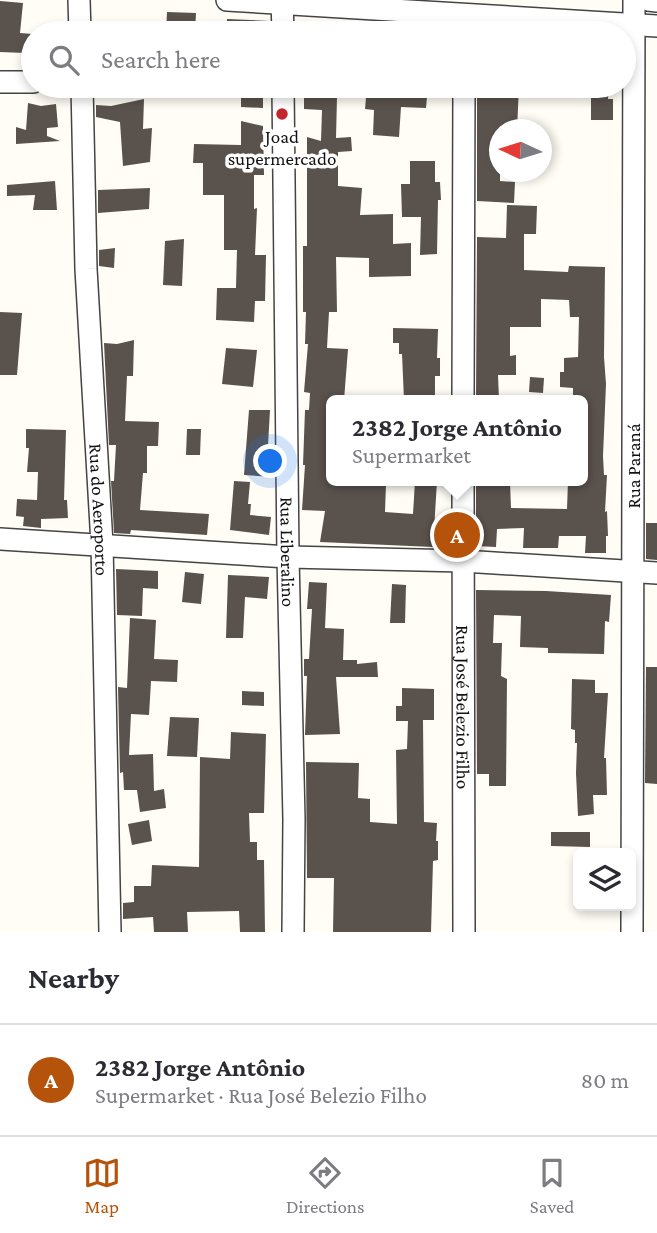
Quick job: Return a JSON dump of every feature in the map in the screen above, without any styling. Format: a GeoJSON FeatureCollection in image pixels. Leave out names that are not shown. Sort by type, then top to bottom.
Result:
{"type":"FeatureCollection","features":[{"type":"Feature","properties":{"kind":"street"},"geometry":{"type":"LineString","coordinates":[[79,0],[80,21]]}},
{"type":"Feature","properties":{"kind":"street"},"geometry":{"type":"LineString","coordinates":[[227,0],[282,1],[464,16],[571,21]]}},
{"type":"Feature","properties":{"kind":"street","name":"Rua Paraná"},"geometry":{"type":"LineString","coordinates":[[634,0],[635,21]]}},
{"type":"Feature","properties":{"kind":"street"},"geometry":{"type":"LineString","coordinates":[[648,0],[657,1]]}},
{"type":"Feature","properties":{"kind":"street"},"geometry":{"type":"LineString","coordinates":[[282,1],[283,21]]}},
{"type":"Feature","properties":{"kind":"street"},"geometry":{"type":"LineString","coordinates":[[636,24],[657,26]]}},
{"type":"Feature","properties":{"kind":"street"},"geometry":{"type":"LineString","coordinates":[[0,82],[21,82]]}},
{"type":"Feature","properties":{"kind":"street","name":"Rua do Aeroporto"},"geometry":{"type":"LineString","coordinates":[[82,98],[86,269],[102,544],[110,932]]}},
{"type":"Feature","properties":{"kind":"street","name":"Rua Liberalino"},"geometry":{"type":"LineString","coordinates":[[283,98],[294,819],[293,932]]}},
{"type":"Feature","properties":{"kind":"street"},"geometry":{"type":"LineString","coordinates":[[463,395],[464,98]]}},
{"type":"Feature","properties":{"kind":"street","name":"Rua Paraná"},"geometry":{"type":"LineString","coordinates":[[632,932],[635,98]]}},
{"type":"Feature","properties":{"kind":"street","name":"Rua José Belezio Filho"},"geometry":{"type":"LineString","coordinates":[[463,486],[464,932]]}},
{"type":"Feature","properties":{"kind":"street"},"geometry":{"type":"LineString","coordinates":[[0,539],[657,573]]}},
{"type":"Feature","properties":{"kind":"building"},"geometry":{"type":"Polygon","coordinates":[[[0,1],[23,3],[21,53],[0,52],[0,1]]]}},
{"type":"Feature","properties":{"kind":"building"},"geometry":{"type":"Polygon","coordinates":[[[167,12],[196,13],[196,21],[167,21],[167,12]]]}},
{"type":"Feature","properties":{"kind":"building"},"geometry":{"type":"Polygon","coordinates":[[[227,19],[270,21],[227,21],[227,19]]]}},
{"type":"Feature","properties":{"kind":"building"},"geometry":{"type":"Polygon","coordinates":[[[241,98],[263,98],[263,108],[241,107],[241,98]]]}},
{"type":"Feature","properties":{"kind":"building"},"geometry":{"type":"Polygon","coordinates":[[[304,98],[337,98],[336,138],[351,137],[352,151],[338,152],[338,186],[362,188],[360,215],[393,214],[393,244],[411,243],[411,276],[369,277],[369,258],[336,257],[337,312],[329,312],[327,348],[348,349],[344,395],[326,395],[326,486],[386,486],[385,512],[413,514],[415,486],[437,486],[433,547],[320,542],[325,511],[302,510],[305,410],[309,410],[310,393],[304,392],[308,344],[305,344],[306,312],[303,312],[303,246],[307,246],[307,137],[321,141],[322,110],[304,109],[304,98]]]}},
{"type":"Feature","properties":{"kind":"building"},"geometry":{"type":"Polygon","coordinates":[[[366,98],[427,98],[426,108],[401,107],[399,137],[373,135],[374,110],[365,109],[366,98]]]}},
{"type":"Feature","properties":{"kind":"building"},"geometry":{"type":"Polygon","coordinates":[[[477,98],[518,98],[518,119],[489,119],[489,182],[515,182],[514,203],[477,201],[477,98]]]}},
{"type":"Feature","properties":{"kind":"building"},"geometry":{"type":"Polygon","coordinates":[[[591,98],[613,99],[613,120],[591,120],[591,98]]]}},
{"type":"Feature","properties":{"kind":"building"},"geometry":{"type":"Polygon","coordinates":[[[144,99],[143,129],[152,128],[150,162],[123,166],[120,122],[96,117],[96,105],[111,106],[144,99]]]}},
{"type":"Feature","properties":{"kind":"building"},"geometry":{"type":"Polygon","coordinates":[[[28,103],[41,106],[56,104],[58,127],[47,128],[47,136],[60,141],[16,144],[16,127],[26,130],[28,103]]]}},
{"type":"Feature","properties":{"kind":"building"},"geometry":{"type":"Polygon","coordinates":[[[241,121],[263,126],[264,175],[254,175],[254,209],[257,208],[255,255],[266,255],[265,301],[255,301],[254,322],[216,320],[217,288],[236,288],[237,250],[224,250],[224,195],[203,195],[203,163],[193,163],[194,144],[241,145],[241,121]]]}},
{"type":"Feature","properties":{"kind":"building"},"geometry":{"type":"Polygon","coordinates":[[[410,161],[435,161],[435,182],[440,182],[441,200],[438,200],[437,254],[420,255],[421,217],[402,217],[401,184],[410,184],[410,161]]]}},
{"type":"Feature","properties":{"kind":"building"},"geometry":{"type":"Polygon","coordinates":[[[55,181],[57,210],[33,210],[35,195],[7,196],[7,185],[55,181]]]}},
{"type":"Feature","properties":{"kind":"building"},"geometry":{"type":"Polygon","coordinates":[[[150,188],[149,209],[98,213],[98,190],[150,188]]]}},
{"type":"Feature","properties":{"kind":"building"},"geometry":{"type":"Polygon","coordinates":[[[507,205],[537,206],[536,234],[524,234],[524,270],[568,272],[569,266],[605,267],[606,384],[603,456],[604,475],[607,475],[606,553],[585,553],[586,536],[559,536],[558,548],[523,548],[524,528],[497,529],[496,547],[476,546],[476,486],[510,486],[511,508],[567,509],[568,486],[588,486],[588,395],[573,395],[573,388],[560,387],[564,358],[578,357],[579,317],[570,317],[569,300],[541,299],[541,327],[510,327],[510,356],[516,355],[516,375],[498,375],[499,395],[476,395],[477,237],[506,238],[507,205]]]}},
{"type":"Feature","properties":{"kind":"building"},"geometry":{"type":"Polygon","coordinates":[[[184,239],[182,286],[163,285],[165,241],[184,239]]]}},
{"type":"Feature","properties":{"kind":"building"},"geometry":{"type":"Polygon","coordinates":[[[115,248],[114,268],[99,266],[99,250],[115,248]]]}},
{"type":"Feature","properties":{"kind":"building"},"geometry":{"type":"Polygon","coordinates":[[[0,312],[22,313],[17,375],[0,375],[0,312]]]}},
{"type":"Feature","properties":{"kind":"building"},"geometry":{"type":"Polygon","coordinates":[[[393,328],[438,329],[437,358],[440,358],[440,376],[435,376],[435,395],[404,395],[402,354],[399,354],[399,343],[393,343],[393,328]]]}},
{"type":"Feature","properties":{"kind":"building"},"geometry":{"type":"Polygon","coordinates":[[[134,340],[133,376],[127,376],[125,421],[159,422],[158,446],[147,446],[147,473],[143,473],[140,510],[209,514],[207,535],[131,530],[130,534],[114,533],[111,481],[114,481],[116,445],[109,445],[104,343],[117,344],[134,340]]]}},
{"type":"Feature","properties":{"kind":"building"},"geometry":{"type":"Polygon","coordinates":[[[226,348],[257,350],[253,387],[222,384],[226,348]]]}},
{"type":"Feature","properties":{"kind":"building"},"geometry":{"type":"Polygon","coordinates":[[[530,377],[544,378],[543,393],[529,392],[530,377]]]}},
{"type":"Feature","properties":{"kind":"building"},"geometry":{"type":"Polygon","coordinates":[[[249,410],[270,410],[267,463],[274,464],[274,477],[244,475],[249,410]]]}},
{"type":"Feature","properties":{"kind":"building"},"geometry":{"type":"Polygon","coordinates":[[[26,429],[66,430],[64,500],[67,500],[68,518],[41,519],[41,528],[23,526],[24,517],[16,516],[17,499],[37,500],[38,472],[27,472],[29,448],[26,448],[26,429]]]}},
{"type":"Feature","properties":{"kind":"building"},"geometry":{"type":"Polygon","coordinates":[[[187,429],[201,429],[200,455],[186,455],[187,429]]]}},
{"type":"Feature","properties":{"kind":"building"},"geometry":{"type":"Polygon","coordinates":[[[234,481],[250,482],[250,515],[271,517],[269,535],[230,530],[234,481]]]}},
{"type":"Feature","properties":{"kind":"building"},"geometry":{"type":"Polygon","coordinates":[[[646,523],[657,523],[657,560],[646,559],[646,523]]]}},
{"type":"Feature","properties":{"kind":"building"},"geometry":{"type":"Polygon","coordinates":[[[116,569],[158,571],[158,589],[143,588],[142,616],[117,615],[116,569]]]}},
{"type":"Feature","properties":{"kind":"building"},"geometry":{"type":"Polygon","coordinates":[[[185,572],[204,574],[201,604],[182,602],[185,572]]]}},
{"type":"Feature","properties":{"kind":"building"},"geometry":{"type":"Polygon","coordinates":[[[228,575],[269,577],[267,599],[245,597],[243,638],[226,638],[228,575]]]}},
{"type":"Feature","properties":{"kind":"building"},"geometry":{"type":"Polygon","coordinates":[[[309,582],[327,583],[325,628],[344,629],[343,660],[357,660],[357,664],[377,662],[378,677],[336,677],[340,734],[305,735],[307,676],[304,676],[304,659],[309,659],[312,609],[307,609],[309,582]]]}},
{"type":"Feature","properties":{"kind":"building"},"geometry":{"type":"Polygon","coordinates":[[[392,584],[406,585],[405,623],[390,623],[392,584]]]}},
{"type":"Feature","properties":{"kind":"building"},"geometry":{"type":"Polygon","coordinates":[[[476,590],[611,595],[609,622],[605,621],[604,654],[548,653],[548,648],[520,647],[521,616],[494,615],[493,643],[502,643],[501,676],[507,679],[506,786],[489,786],[489,774],[477,774],[476,590]]]}},
{"type":"Feature","properties":{"kind":"building"},"geometry":{"type":"Polygon","coordinates":[[[130,618],[156,620],[154,659],[178,660],[177,682],[151,681],[149,715],[131,714],[129,755],[153,754],[154,791],[164,789],[166,808],[140,812],[137,790],[124,790],[123,772],[120,773],[118,687],[127,688],[130,618]]]}},
{"type":"Feature","properties":{"kind":"building"},"geometry":{"type":"Polygon","coordinates":[[[646,667],[657,667],[657,784],[645,783],[646,667]]]}},
{"type":"Feature","properties":{"kind":"building"},"geometry":{"type":"Polygon","coordinates":[[[572,679],[595,680],[595,693],[608,693],[604,758],[607,795],[593,795],[594,814],[578,816],[577,743],[575,730],[571,729],[572,679]]]}},
{"type":"Feature","properties":{"kind":"building"},"geometry":{"type":"Polygon","coordinates":[[[402,688],[434,689],[434,720],[423,720],[424,822],[437,823],[438,841],[438,860],[433,861],[431,932],[333,932],[334,878],[307,878],[306,762],[359,763],[358,798],[370,799],[370,822],[397,824],[396,750],[407,749],[408,721],[396,721],[396,706],[402,706],[402,688]]]}},
{"type":"Feature","properties":{"kind":"building"},"geometry":{"type":"Polygon","coordinates":[[[242,691],[264,692],[264,706],[242,705],[242,691]]]}},
{"type":"Feature","properties":{"kind":"building"},"geometry":{"type":"Polygon","coordinates":[[[170,717],[199,718],[197,757],[167,756],[170,717]]]}},
{"type":"Feature","properties":{"kind":"building"},"geometry":{"type":"Polygon","coordinates":[[[231,732],[266,734],[264,813],[249,813],[250,842],[257,842],[257,860],[264,860],[265,932],[240,932],[239,911],[187,912],[188,932],[154,932],[153,917],[123,919],[123,903],[134,902],[134,886],[151,886],[152,865],[199,867],[200,757],[230,759],[231,732]]]}},
{"type":"Feature","properties":{"kind":"building"},"geometry":{"type":"Polygon","coordinates":[[[149,820],[152,841],[132,845],[128,824],[149,820]]]}},
{"type":"Feature","properties":{"kind":"building"},"geometry":{"type":"Polygon","coordinates":[[[551,832],[590,832],[590,847],[551,846],[551,832]]]}},
{"type":"Feature","properties":{"kind":"place","name":"Joad supermercado"},"geometry":{"type":"Point","coordinates":[282,114]}},
{"type":"Feature","properties":{"kind":"place","name":"2382 Jorge Antônio"},"geometry":{"type":"Point","coordinates":[457,535]}}]}
